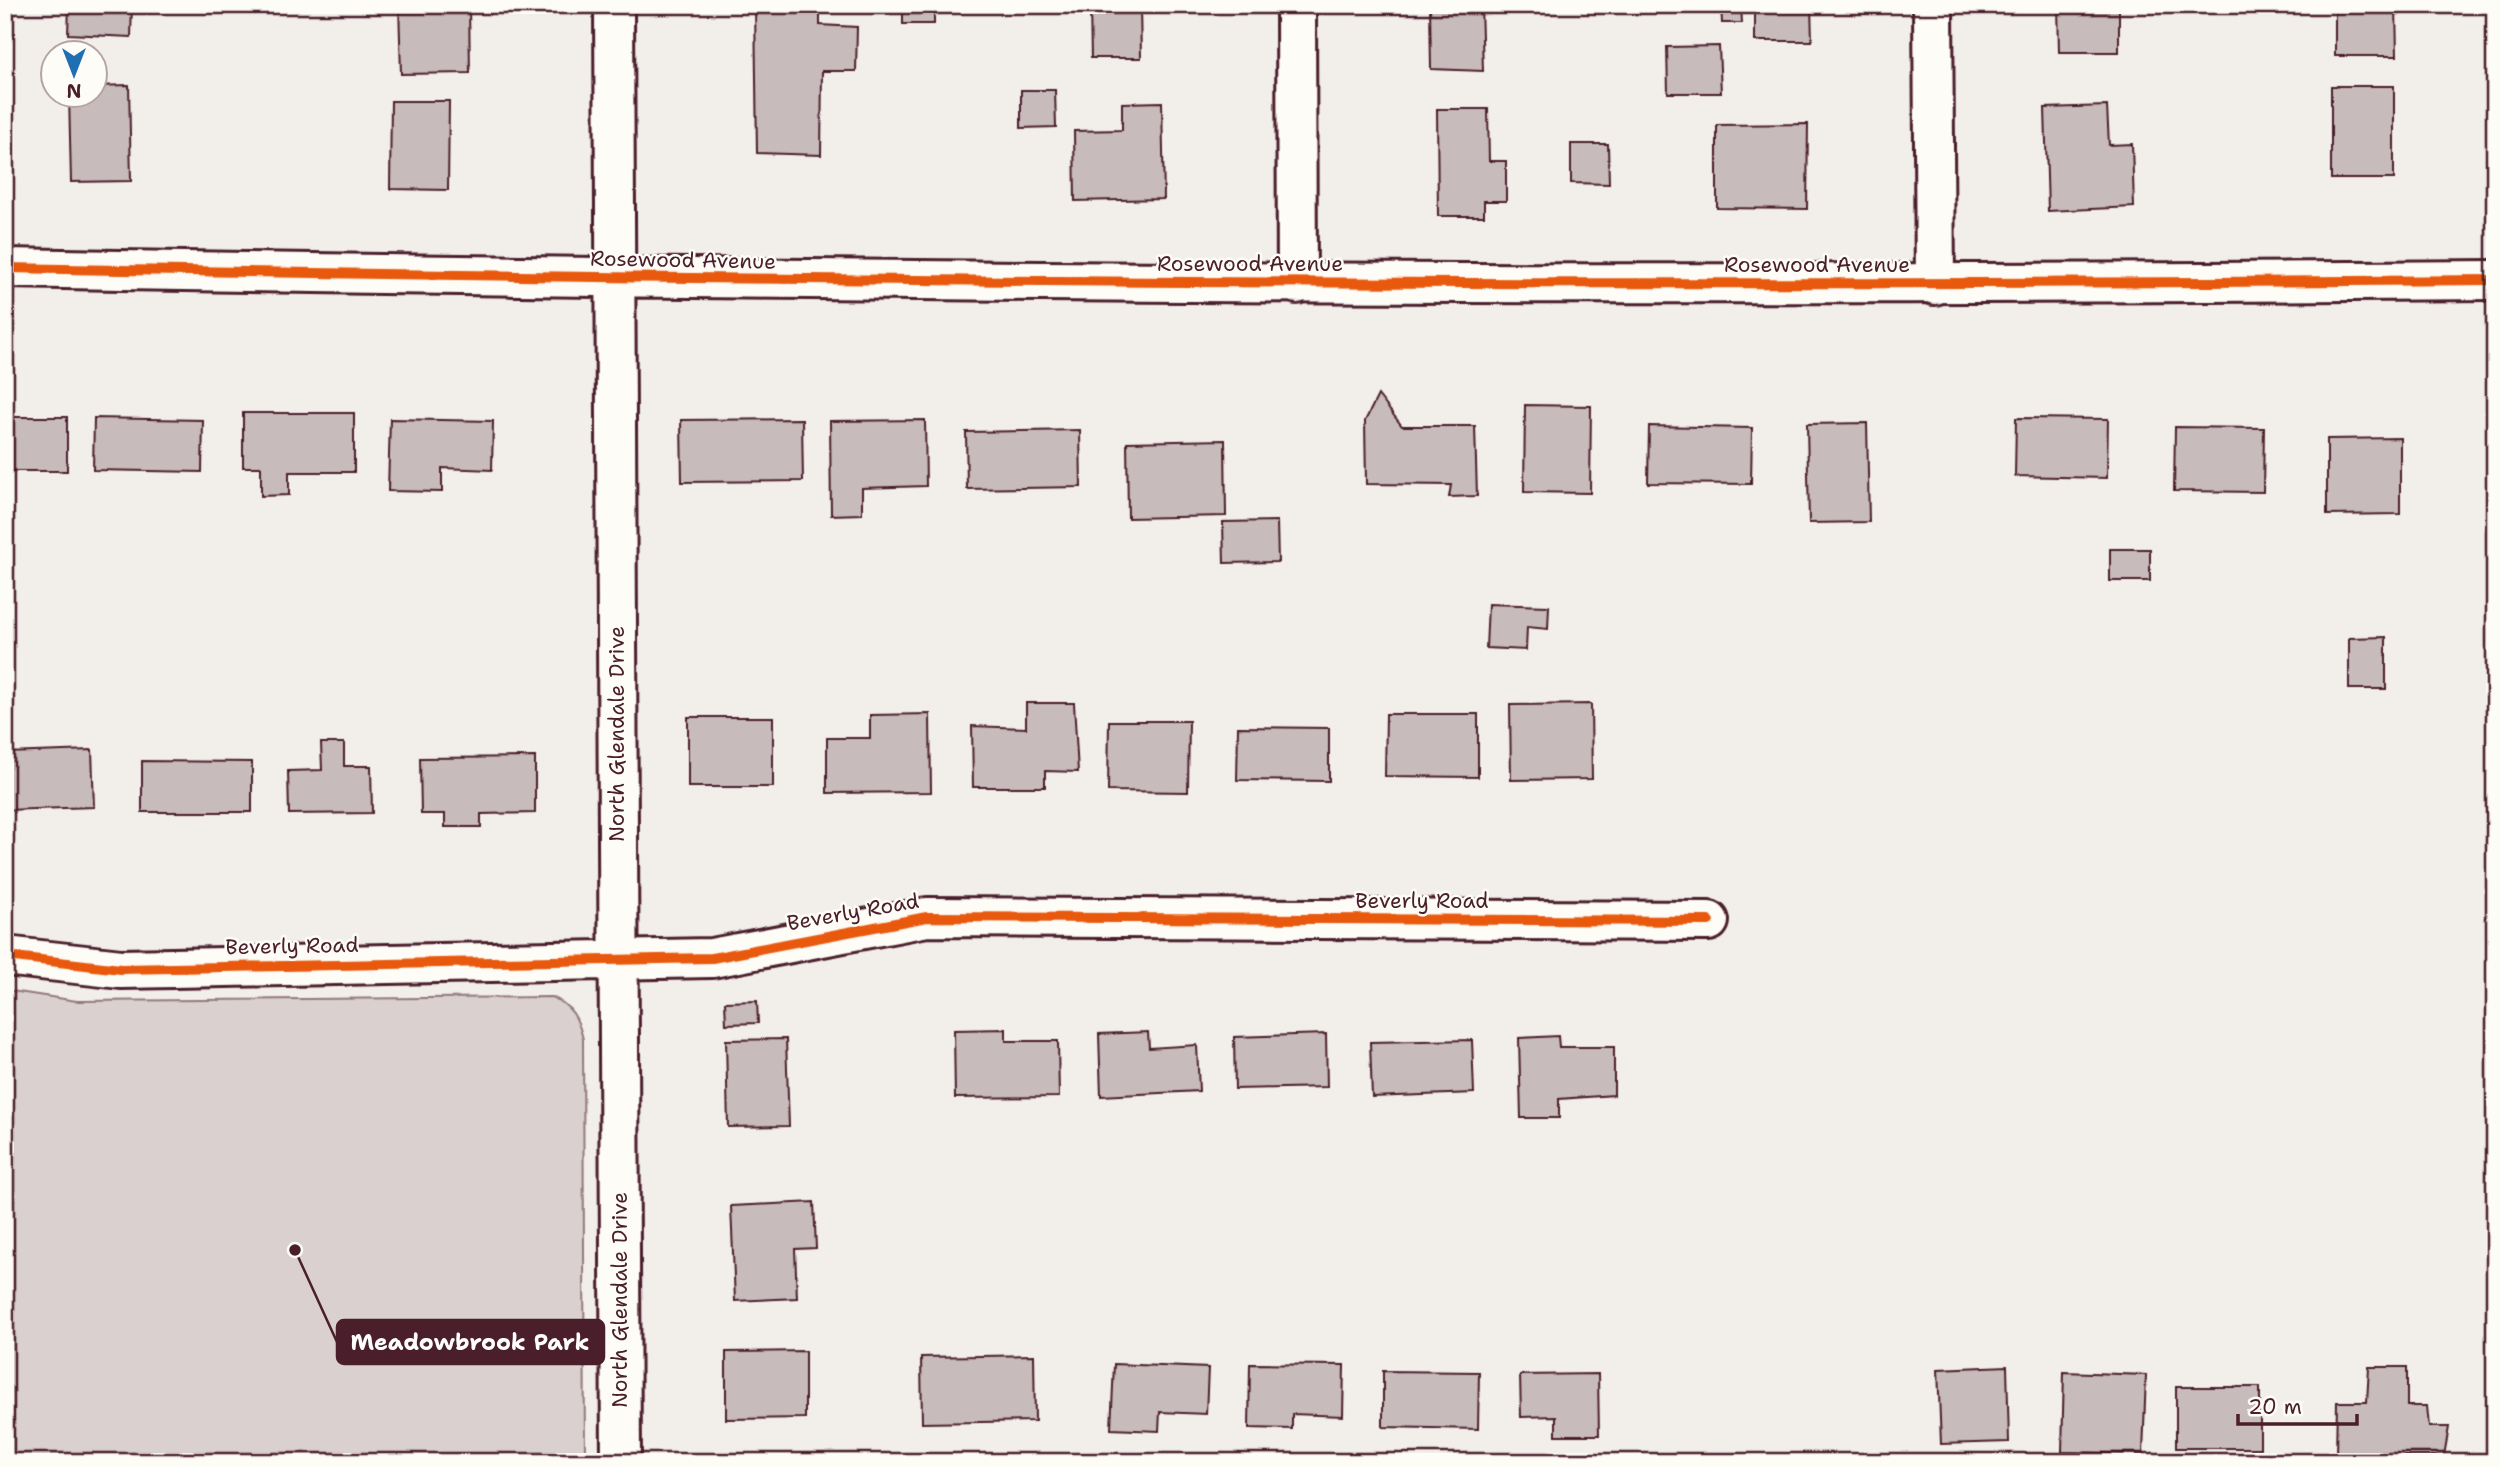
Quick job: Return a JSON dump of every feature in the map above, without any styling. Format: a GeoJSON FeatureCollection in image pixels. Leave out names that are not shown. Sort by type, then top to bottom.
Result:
{"type":"FeatureCollection","features":[{"type":"Feature","properties":{"kind":"street","name":"North Glendale Drive"},"geometry":{"type":"LineString","coordinates":[[614,5],[621,1462]]}},
{"type":"Feature","properties":{"kind":"street"},"geometry":{"type":"LineString","coordinates":[[1296,5],[1297,284]]}},
{"type":"Feature","properties":{"kind":"street"},"geometry":{"type":"LineString","coordinates":[[1933,5],[1935,285]]}},
{"type":"Feature","properties":{"kind":"street","name":"Rosewood Avenue"},"geometry":{"type":"LineString","coordinates":[[5,268],[617,279],[1297,284],[1935,285],[2495,280]]}},
{"type":"Feature","properties":{"kind":"street","name":"Beverly Road"},"geometry":{"type":"LineString","coordinates":[[5,956],[121,969],[712,958],[927,917],[1709,921]]}},
{"type":"Feature","properties":{"kind":"shaded area"},"geometry":{"type":"Polygon","coordinates":[[[5,990],[77,1001],[552,997],[565,1004],[576,1019],[583,1039],[585,1462],[5,1462],[5,990]]]}},
{"type":"Feature","properties":{"kind":"building"},"geometry":{"type":"Polygon","coordinates":[[[69,5],[132,5],[131,37],[68,34],[69,5]]]}},
{"type":"Feature","properties":{"kind":"building"},"geometry":{"type":"Polygon","coordinates":[[[399,5],[469,5],[470,73],[401,74],[399,5]]]}},
{"type":"Feature","properties":{"kind":"building"},"geometry":{"type":"Polygon","coordinates":[[[755,5],[820,5],[820,25],[857,27],[856,71],[822,71],[821,155],[757,153],[755,5]]]}},
{"type":"Feature","properties":{"kind":"building"},"geometry":{"type":"Polygon","coordinates":[[[903,5],[934,5],[934,24],[903,24],[903,5]]]}},
{"type":"Feature","properties":{"kind":"building"},"geometry":{"type":"Polygon","coordinates":[[[1090,5],[1140,5],[1141,58],[1091,58],[1090,5]]]}},
{"type":"Feature","properties":{"kind":"building"},"geometry":{"type":"Polygon","coordinates":[[[1430,5],[1481,5],[1483,71],[1431,69],[1430,5]]]}},
{"type":"Feature","properties":{"kind":"building"},"geometry":{"type":"Polygon","coordinates":[[[1721,5],[1741,5],[1742,23],[1722,23],[1721,5]]]}},
{"type":"Feature","properties":{"kind":"building"},"geometry":{"type":"Polygon","coordinates":[[[1755,5],[1811,5],[1812,41],[1755,41],[1755,5]]]}},
{"type":"Feature","properties":{"kind":"building"},"geometry":{"type":"Polygon","coordinates":[[[2058,5],[2119,5],[2119,52],[2059,52],[2058,5]]]}},
{"type":"Feature","properties":{"kind":"building"},"geometry":{"type":"Polygon","coordinates":[[[2335,5],[2396,5],[2397,56],[2335,56],[2335,5]]]}},
{"type":"Feature","properties":{"kind":"building"},"geometry":{"type":"Polygon","coordinates":[[[1719,46],[1721,93],[1668,93],[1667,47],[1719,46]]]}},
{"type":"Feature","properties":{"kind":"building"},"geometry":{"type":"Polygon","coordinates":[[[129,85],[131,181],[71,182],[69,108],[108,108],[108,86],[129,85]]]}},
{"type":"Feature","properties":{"kind":"building"},"geometry":{"type":"Polygon","coordinates":[[[2331,86],[2394,86],[2394,179],[2331,179],[2331,86]]]}},
{"type":"Feature","properties":{"kind":"building"},"geometry":{"type":"Polygon","coordinates":[[[1021,90],[1055,90],[1056,127],[1021,128],[1021,90]]]}},
{"type":"Feature","properties":{"kind":"building"},"geometry":{"type":"Polygon","coordinates":[[[391,101],[449,101],[448,190],[390,189],[391,101]]]}},
{"type":"Feature","properties":{"kind":"building"},"geometry":{"type":"Polygon","coordinates":[[[1162,102],[1164,199],[1075,201],[1074,131],[1122,130],[1122,103],[1162,102]]]}},
{"type":"Feature","properties":{"kind":"building"},"geometry":{"type":"Polygon","coordinates":[[[2107,106],[2109,145],[2132,144],[2134,207],[2048,211],[2045,108],[2107,106]]]}},
{"type":"Feature","properties":{"kind":"building"},"geometry":{"type":"Polygon","coordinates":[[[1437,109],[1488,109],[1489,161],[1506,161],[1506,201],[1484,201],[1484,216],[1438,216],[1437,109]]]}},
{"type":"Feature","properties":{"kind":"building"},"geometry":{"type":"Polygon","coordinates":[[[1808,124],[1807,209],[1717,208],[1717,125],[1808,124]]]}},
{"type":"Feature","properties":{"kind":"building"},"geometry":{"type":"Polygon","coordinates":[[[1571,144],[1608,144],[1609,184],[1571,183],[1571,144]]]}},
{"type":"Feature","properties":{"kind":"building"},"geometry":{"type":"Polygon","coordinates":[[[1378,395],[1402,426],[1475,426],[1477,496],[1449,497],[1451,485],[1366,484],[1365,421],[1378,395]]]}},
{"type":"Feature","properties":{"kind":"building"},"geometry":{"type":"Polygon","coordinates":[[[1525,405],[1591,406],[1590,493],[1524,492],[1525,405]]]}},
{"type":"Feature","properties":{"kind":"building"},"geometry":{"type":"Polygon","coordinates":[[[243,413],[354,413],[354,472],[289,472],[289,495],[261,496],[261,467],[243,467],[243,413]]]}},
{"type":"Feature","properties":{"kind":"building"},"geometry":{"type":"Polygon","coordinates":[[[5,417],[67,417],[67,471],[5,471],[5,417]]]}},
{"type":"Feature","properties":{"kind":"building"},"geometry":{"type":"Polygon","coordinates":[[[94,418],[203,420],[202,472],[93,470],[94,418]]]}},
{"type":"Feature","properties":{"kind":"building"},"geometry":{"type":"Polygon","coordinates":[[[2016,418],[2108,419],[2107,478],[2015,476],[2016,418]]]}},
{"type":"Feature","properties":{"kind":"building"},"geometry":{"type":"Polygon","coordinates":[[[390,419],[493,421],[492,470],[442,468],[442,492],[388,491],[390,419]]]}},
{"type":"Feature","properties":{"kind":"building"},"geometry":{"type":"Polygon","coordinates":[[[802,419],[803,481],[682,482],[681,420],[802,419]]]}},
{"type":"Feature","properties":{"kind":"building"},"geometry":{"type":"Polygon","coordinates":[[[925,420],[926,486],[862,488],[862,514],[831,515],[830,421],[925,420]]]}},
{"type":"Feature","properties":{"kind":"building"},"geometry":{"type":"Polygon","coordinates":[[[1867,423],[1869,522],[1809,523],[1807,424],[1867,423]]]}},
{"type":"Feature","properties":{"kind":"building"},"geometry":{"type":"Polygon","coordinates":[[[1649,426],[1752,428],[1751,484],[1648,483],[1649,426]]]}},
{"type":"Feature","properties":{"kind":"building"},"geometry":{"type":"Polygon","coordinates":[[[2175,427],[2264,428],[2263,492],[2174,491],[2175,427]]]}},
{"type":"Feature","properties":{"kind":"building"},"geometry":{"type":"Polygon","coordinates":[[[1080,430],[1081,487],[967,489],[966,432],[1080,430]]]}},
{"type":"Feature","properties":{"kind":"building"},"geometry":{"type":"Polygon","coordinates":[[[2400,438],[2400,514],[2327,515],[2327,439],[2400,438]]]}},
{"type":"Feature","properties":{"kind":"building"},"geometry":{"type":"Polygon","coordinates":[[[1225,440],[1226,516],[1128,518],[1127,442],[1225,440]]]}},
{"type":"Feature","properties":{"kind":"building"},"geometry":{"type":"Polygon","coordinates":[[[1277,521],[1278,562],[1224,563],[1223,522],[1277,521]]]}},
{"type":"Feature","properties":{"kind":"building"},"geometry":{"type":"Polygon","coordinates":[[[2110,549],[2150,549],[2150,581],[2110,581],[2110,549]]]}},
{"type":"Feature","properties":{"kind":"building"},"geometry":{"type":"Polygon","coordinates":[[[1488,604],[1549,606],[1548,629],[1527,627],[1526,650],[1486,648],[1488,604]]]}},
{"type":"Feature","properties":{"kind":"building"},"geometry":{"type":"Polygon","coordinates":[[[2386,637],[2386,689],[2349,689],[2349,638],[2386,637]]]}},
{"type":"Feature","properties":{"kind":"building"},"geometry":{"type":"Polygon","coordinates":[[[1026,703],[1074,703],[1078,772],[1045,771],[1045,787],[973,787],[972,726],[1026,728],[1026,703]]]}},
{"type":"Feature","properties":{"kind":"building"},"geometry":{"type":"Polygon","coordinates":[[[1591,704],[1592,779],[1511,780],[1510,705],[1591,704]]]}},
{"type":"Feature","properties":{"kind":"building"},"geometry":{"type":"Polygon","coordinates":[[[930,714],[931,792],[827,793],[827,738],[870,738],[870,715],[930,714]]]}},
{"type":"Feature","properties":{"kind":"building"},"geometry":{"type":"Polygon","coordinates":[[[1386,714],[1478,714],[1478,777],[1385,776],[1386,714]]]}},
{"type":"Feature","properties":{"kind":"building"},"geometry":{"type":"Polygon","coordinates":[[[688,717],[773,717],[773,787],[688,787],[688,717]]]}},
{"type":"Feature","properties":{"kind":"building"},"geometry":{"type":"Polygon","coordinates":[[[1109,721],[1189,721],[1188,792],[1108,791],[1109,721]]]}},
{"type":"Feature","properties":{"kind":"building"},"geometry":{"type":"Polygon","coordinates":[[[1238,727],[1329,728],[1329,781],[1237,780],[1238,727]]]}},
{"type":"Feature","properties":{"kind":"building"},"geometry":{"type":"Polygon","coordinates":[[[321,743],[344,743],[344,766],[371,766],[372,813],[289,814],[288,771],[322,770],[321,743]]]}},
{"type":"Feature","properties":{"kind":"building"},"geometry":{"type":"Polygon","coordinates":[[[92,750],[94,807],[5,810],[5,753],[92,750]]]}},
{"type":"Feature","properties":{"kind":"building"},"geometry":{"type":"Polygon","coordinates":[[[535,757],[535,813],[481,814],[481,827],[445,827],[445,814],[421,814],[420,758],[535,757]]]}},
{"type":"Feature","properties":{"kind":"building"},"geometry":{"type":"Polygon","coordinates":[[[142,761],[252,762],[252,812],[142,812],[142,761]]]}},
{"type":"Feature","properties":{"kind":"building"},"geometry":{"type":"Polygon","coordinates":[[[757,1001],[758,1023],[726,1024],[725,1002],[757,1001]]]}},
{"type":"Feature","properties":{"kind":"building"},"geometry":{"type":"Polygon","coordinates":[[[1006,1029],[1006,1041],[1058,1041],[1059,1097],[955,1098],[954,1030],[1006,1029]]]}},
{"type":"Feature","properties":{"kind":"building"},"geometry":{"type":"Polygon","coordinates":[[[1148,1032],[1149,1048],[1197,1045],[1199,1091],[1101,1096],[1099,1034],[1148,1032]]]}},
{"type":"Feature","properties":{"kind":"building"},"geometry":{"type":"Polygon","coordinates":[[[1326,1034],[1327,1087],[1235,1089],[1234,1037],[1326,1034]]]}},
{"type":"Feature","properties":{"kind":"building"},"geometry":{"type":"Polygon","coordinates":[[[1558,1036],[1559,1047],[1614,1047],[1614,1095],[1559,1099],[1559,1118],[1521,1118],[1519,1038],[1558,1036]]]}},
{"type":"Feature","properties":{"kind":"building"},"geometry":{"type":"Polygon","coordinates":[[[786,1039],[789,1126],[728,1127],[726,1040],[786,1039]]]}},
{"type":"Feature","properties":{"kind":"building"},"geometry":{"type":"Polygon","coordinates":[[[1472,1040],[1474,1093],[1372,1097],[1370,1042],[1472,1040]]]}},
{"type":"Feature","properties":{"kind":"building"},"geometry":{"type":"Polygon","coordinates":[[[814,1202],[816,1248],[795,1249],[797,1298],[735,1301],[731,1206],[814,1202]]]}},
{"type":"Feature","properties":{"kind":"building"},"geometry":{"type":"Polygon","coordinates":[[[805,1351],[805,1418],[726,1419],[726,1352],[805,1351]]]}},
{"type":"Feature","properties":{"kind":"building"},"geometry":{"type":"Polygon","coordinates":[[[1034,1355],[1035,1421],[922,1423],[921,1357],[1034,1355]]]}},
{"type":"Feature","properties":{"kind":"building"},"geometry":{"type":"Polygon","coordinates":[[[1114,1364],[1208,1368],[1206,1414],[1160,1412],[1159,1431],[1111,1429],[1114,1364]]]}},
{"type":"Feature","properties":{"kind":"building"},"geometry":{"type":"Polygon","coordinates":[[[1250,1364],[1344,1365],[1343,1416],[1292,1414],[1292,1429],[1249,1428],[1250,1364]]]}},
{"type":"Feature","properties":{"kind":"building"},"geometry":{"type":"Polygon","coordinates":[[[2007,1366],[2009,1442],[1941,1444],[1938,1369],[2007,1366]]]}},
{"type":"Feature","properties":{"kind":"building"},"geometry":{"type":"Polygon","coordinates":[[[2369,1367],[2407,1367],[2407,1406],[2427,1406],[2429,1427],[2449,1427],[2444,1456],[2336,1456],[2337,1402],[2367,1402],[2369,1367]]]}},
{"type":"Feature","properties":{"kind":"building"},"geometry":{"type":"Polygon","coordinates":[[[1383,1371],[1479,1372],[1478,1429],[1383,1427],[1383,1371]]]}},
{"type":"Feature","properties":{"kind":"building"},"geometry":{"type":"Polygon","coordinates":[[[2064,1372],[2146,1375],[2143,1454],[2062,1452],[2064,1372]]]}},
{"type":"Feature","properties":{"kind":"building"},"geometry":{"type":"Polygon","coordinates":[[[1598,1374],[1599,1435],[1556,1435],[1556,1416],[1521,1417],[1520,1375],[1598,1374]]]}},
{"type":"Feature","properties":{"kind":"building"},"geometry":{"type":"Polygon","coordinates":[[[2176,1387],[2260,1387],[2260,1448],[2176,1448],[2176,1387]]]}},
{"type":"Feature","properties":{"kind":"cycle path"},"geometry":{"type":"LineString","coordinates":[[5,268],[1250,282],[2495,280]]}},
{"type":"Feature","properties":{"kind":"cycle path"},"geometry":{"type":"LineString","coordinates":[[5,956],[121,969],[712,958],[927,917],[1709,921]]}},
{"type":"Feature","properties":{"kind":"place","name":"Meadowbrook Park"},"geometry":{"type":"Point","coordinates":[295,1250]}}]}
